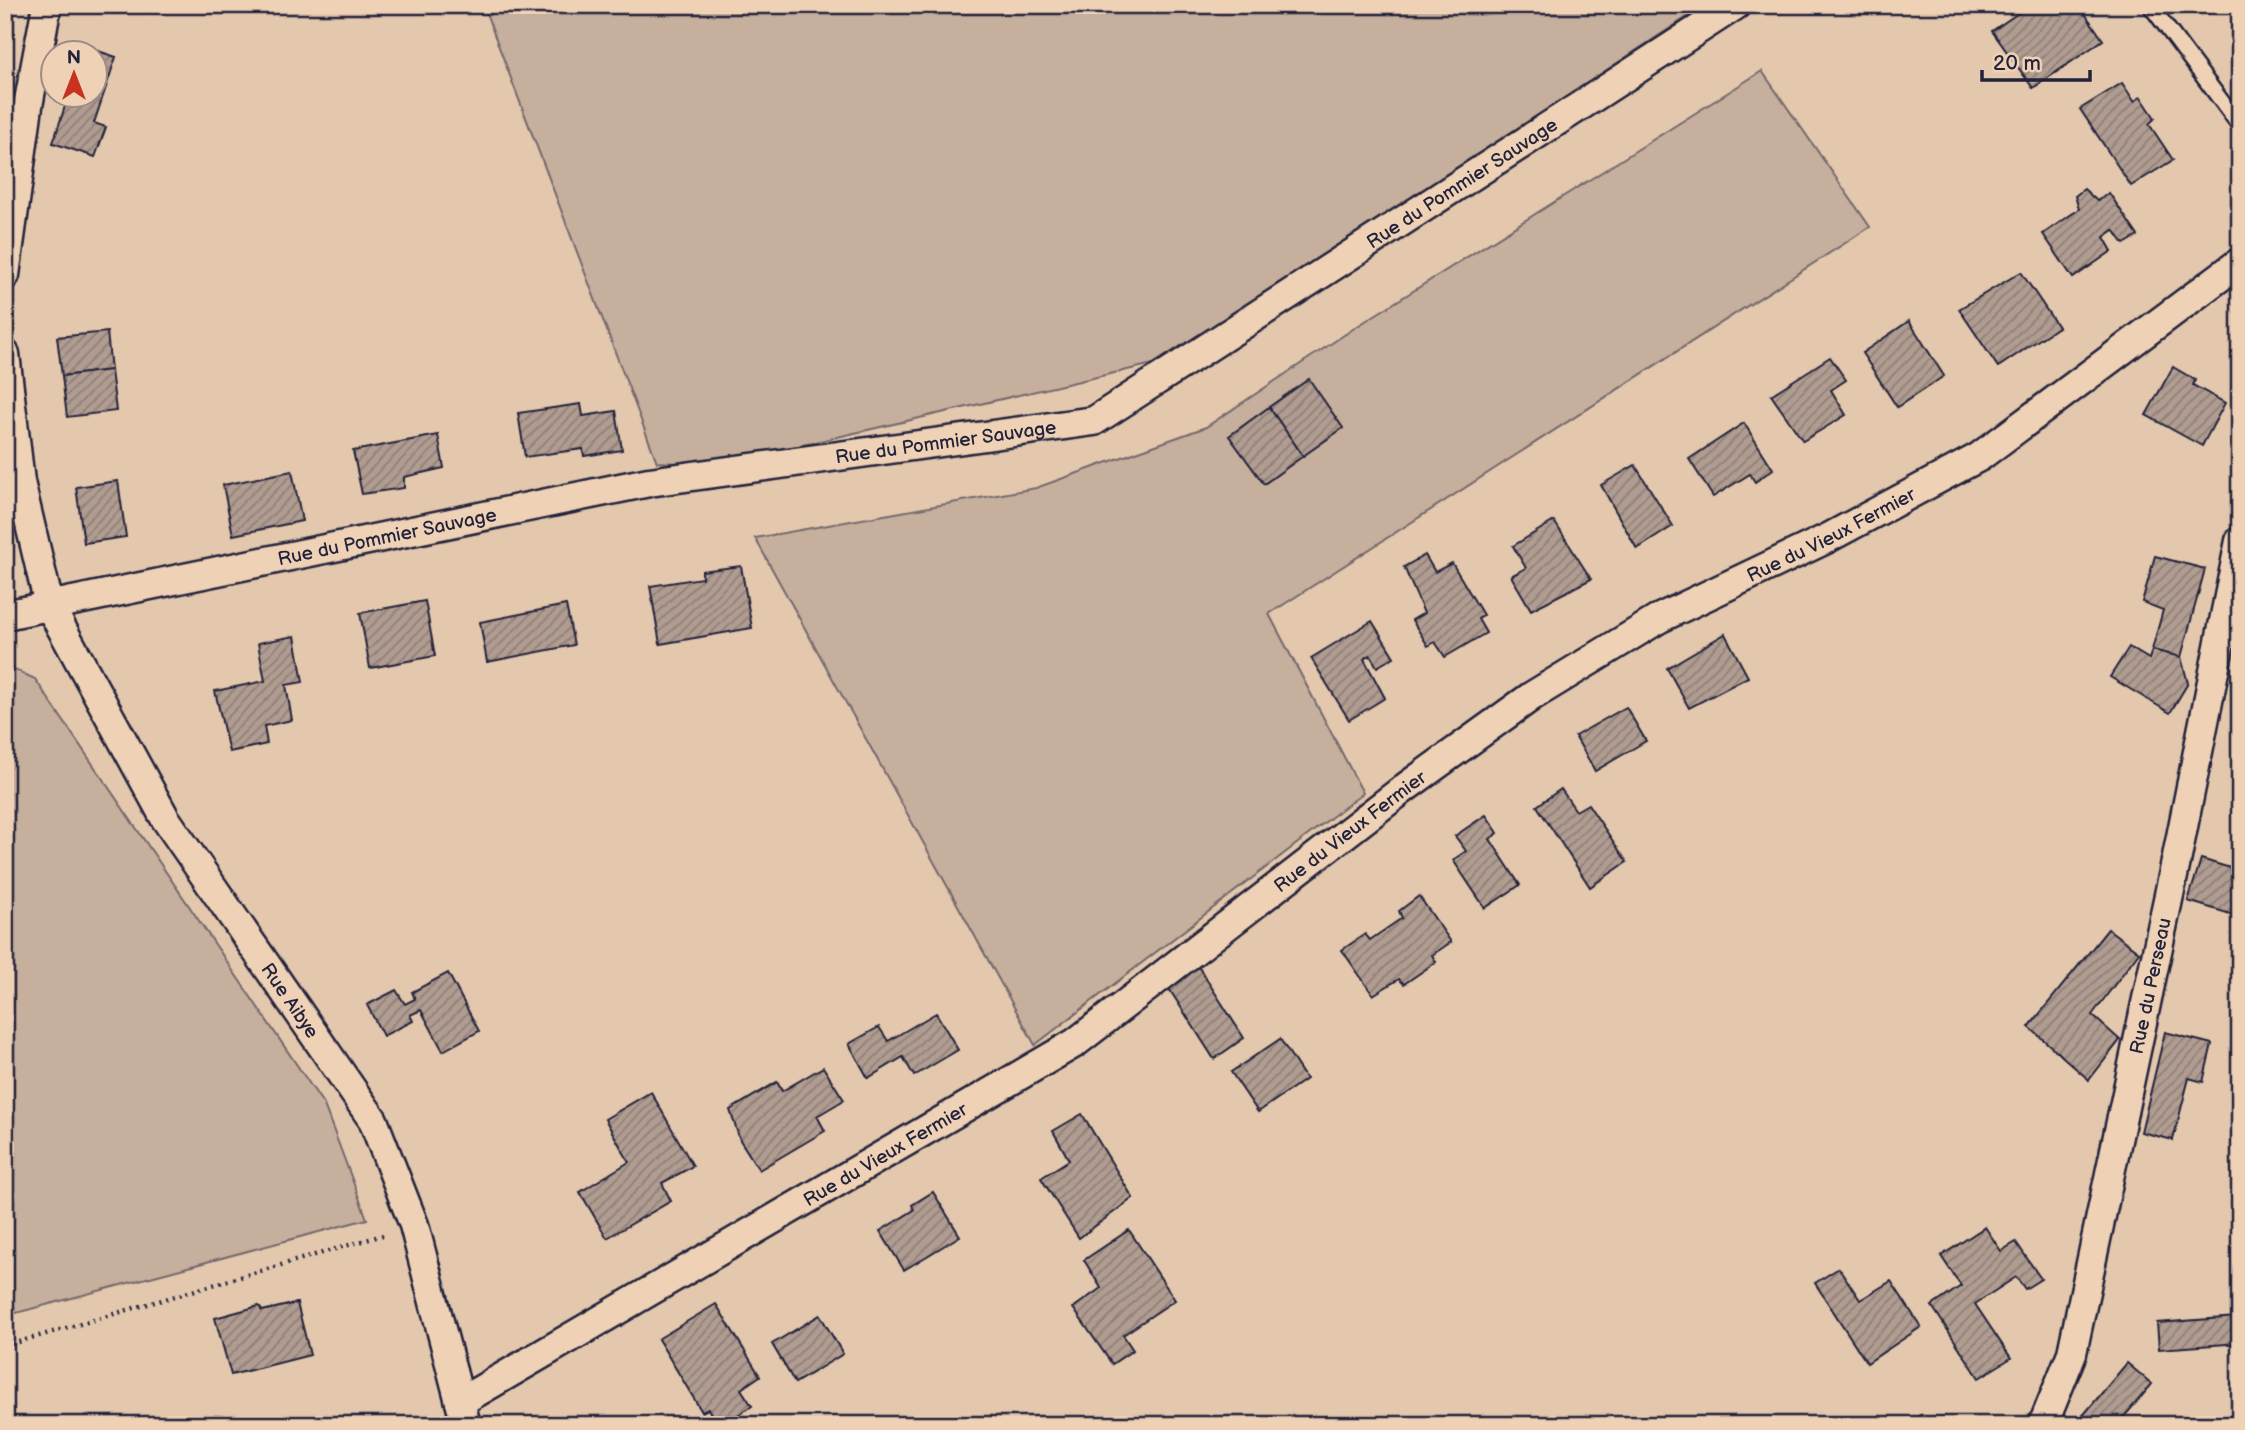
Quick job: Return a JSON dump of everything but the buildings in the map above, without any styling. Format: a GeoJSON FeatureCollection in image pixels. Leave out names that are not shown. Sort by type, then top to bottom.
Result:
{"type":"FeatureCollection","features":[{"type":"Feature","properties":{"kind":"street"},"geometry":{"type":"LineString","coordinates":[[5,275],[29,106],[47,5]]}},
{"type":"Feature","properties":{"kind":"street","name":"Rue du Pommier Sauvage"},"geometry":{"type":"LineString","coordinates":[[5,615],[649,482],[1094,421],[1736,5]]}},
{"type":"Feature","properties":{"kind":"street","name":"Rue du Vieux Fermier"},"geometry":{"type":"LineString","coordinates":[[463,1413],[1075,1043],[1406,787],[1532,696],[1660,618],[1828,538],[1979,457],[2240,262]]}},
{"type":"Feature","properties":{"kind":"street","name":"Rue Aibye"},"geometry":{"type":"LineString","coordinates":[[5,354],[20,482],[48,606],[165,818],[373,1120],[414,1225],[463,1413]]}},
{"type":"Feature","properties":{"kind":"street","name":"Rue du Perseau"},"geometry":{"type":"LineString","coordinates":[[2043,1425],[2072,1353],[2177,858],[2240,541]]}},
{"type":"Feature","properties":{"kind":"lane"},"geometry":{"type":"LineString","coordinates":[[2150,5],[2240,126]]}},
{"type":"Feature","properties":{"kind":"path"},"geometry":{"type":"LineString","coordinates":[[5,1346],[414,1225]]}},
{"type":"Feature","properties":{"kind":"shaded area"},"geometry":{"type":"Polygon","coordinates":[[[483,5],[1705,5],[1166,361],[716,465],[657,462],[483,5]]]}},
{"type":"Feature","properties":{"kind":"shaded area"},"geometry":{"type":"Polygon","coordinates":[[[1762,71],[1870,227],[1269,614],[1363,793],[1035,1045],[755,538],[1036,488],[1206,427],[1356,327],[1762,71]]]}},
{"type":"Feature","properties":{"kind":"shaded area"},"geometry":{"type":"Polygon","coordinates":[[[5,665],[35,679],[324,1105],[367,1219],[5,1316],[5,665]]]}}]}
